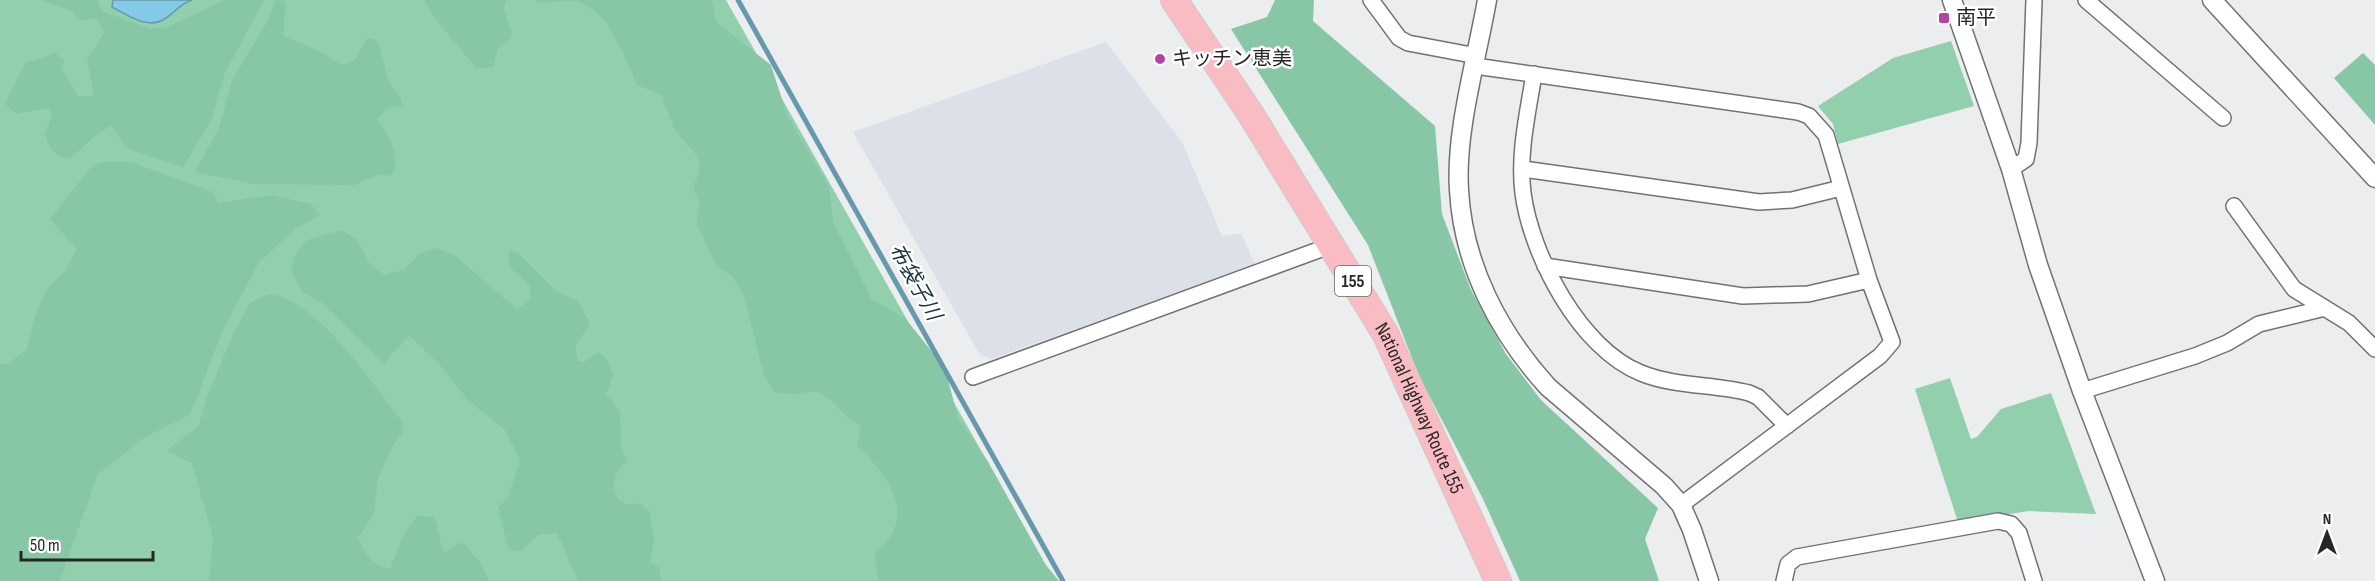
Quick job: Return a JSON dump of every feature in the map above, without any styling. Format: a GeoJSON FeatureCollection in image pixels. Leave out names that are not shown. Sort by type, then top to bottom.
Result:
{"type":"FeatureCollection","features":[{"type":"Feature","properties":{"kind":"highway","name":"National Highway Route 155"},"geometry":{"type":"LineString","coordinates":[[1174,0],[1250,113],[1386,335],[1498,581]]}},
{"type":"Feature","properties":{"kind":"street"},"geometry":{"type":"LineString","coordinates":[[1371,0],[1399,38],[1408,43],[1534,74],[1798,112],[1809,117],[1826,135],[1869,280],[1892,342],[1880,356],[1681,505]]}},
{"type":"Feature","properties":{"kind":"street"},"geometry":{"type":"LineString","coordinates":[[1487,0],[1462,140],[1459,189],[1469,252],[1491,307],[1503,329],[1548,387],[1664,486],[1681,505],[1709,581]]}},
{"type":"Feature","properties":{"kind":"street"},"geometry":{"type":"LineString","coordinates":[[1952,0],[2011,169],[2038,265],[2082,391],[2155,581]]}},
{"type":"Feature","properties":{"kind":"street"},"geometry":{"type":"LineString","coordinates":[[2011,169],[2026,159],[2029,143],[2034,0]]}},
{"type":"Feature","properties":{"kind":"street"},"geometry":{"type":"LineString","coordinates":[[2086,0],[2223,118]]}},
{"type":"Feature","properties":{"kind":"street"},"geometry":{"type":"LineString","coordinates":[[2212,0],[2375,178]]}},
{"type":"Feature","properties":{"kind":"street"},"geometry":{"type":"LineString","coordinates":[[1534,74],[1524,139],[1523,192],[1539,253],[1587,334],[1611,356],[1644,375],[1749,393],[1758,397],[1787,426]]}},
{"type":"Feature","properties":{"kind":"street"},"geometry":{"type":"LineString","coordinates":[[1523,169],[1759,202],[1792,200],[1841,188]]}},
{"type":"Feature","properties":{"kind":"street"},"geometry":{"type":"LineString","coordinates":[[2234,206],[2294,289],[2349,323],[2375,349]]}},
{"type":"Feature","properties":{"kind":"street"},"geometry":{"type":"LineString","coordinates":[[973,377],[1332,245]]}},
{"type":"Feature","properties":{"kind":"street"},"geometry":{"type":"LineString","coordinates":[[1545,266],[1743,296],[1808,294],[1869,280]]}},
{"type":"Feature","properties":{"kind":"street"},"geometry":{"type":"LineString","coordinates":[[2082,391],[2196,356],[2227,343],[2259,324],[2325,308]]}},
{"type":"Feature","properties":{"kind":"street"},"geometry":{"type":"LineString","coordinates":[[1784,581],[1788,564],[1797,557],[1998,521],[2012,524],[2019,533],[2034,581]]}},
{"type":"Feature","properties":{"kind":"shaded area"},"geometry":{"type":"Polygon","coordinates":[[[1106,42],[1182,142],[1222,236],[1241,233],[1255,264],[992,359],[980,355],[853,132],[1106,42]]]}},
{"type":"Feature","properties":{"kind":"green space"},"geometry":{"type":"Polygon","coordinates":[[[0,0],[726,0],[1055,581],[0,581],[0,0]]]}},
{"type":"Feature","properties":{"kind":"green space"},"geometry":{"type":"Polygon","coordinates":[[[42,0],[99,0],[98,4],[104,12],[150,29],[165,28],[225,0],[264,0],[224,75],[211,121],[183,167],[126,148],[111,125],[71,158],[65,158],[56,154],[51,148],[45,134],[52,115],[48,108],[16,114],[5,104],[26,61],[34,61],[55,53],[65,61],[61,67],[78,96],[94,96],[87,59],[105,32],[96,19],[78,20],[72,11],[42,0]]]}},
{"type":"Feature","properties":{"kind":"green space"},"geometry":{"type":"Polygon","coordinates":[[[275,0],[286,1],[283,36],[317,50],[342,65],[355,60],[368,38],[376,40],[389,81],[399,95],[403,106],[388,108],[377,119],[386,132],[394,153],[392,176],[380,174],[354,185],[255,184],[195,172],[219,128],[232,80],[270,17],[275,0]]]}},
{"type":"Feature","properties":{"kind":"green space"},"geometry":{"type":"Polygon","coordinates":[[[425,0],[506,0],[503,8],[513,36],[498,49],[493,67],[476,68],[433,16],[425,0]]]}},
{"type":"Feature","properties":{"kind":"green space"},"geometry":{"type":"Polygon","coordinates":[[[535,0],[712,0],[716,22],[771,65],[787,115],[829,187],[833,222],[872,300],[905,318],[945,368],[958,418],[987,460],[1045,564],[1059,581],[879,581],[874,553],[888,540],[895,527],[897,513],[889,484],[869,458],[857,447],[861,425],[849,419],[832,401],[816,391],[793,394],[774,392],[764,375],[745,298],[732,276],[717,266],[696,222],[700,205],[693,186],[700,167],[695,153],[673,126],[662,95],[637,85],[621,48],[607,24],[598,14],[575,1],[538,3],[535,0]]]}},
{"type":"Feature","properties":{"kind":"green space"},"geometry":{"type":"Polygon","coordinates":[[[1275,0],[1314,0],[1313,21],[1435,126],[1442,214],[1471,290],[1506,354],[1541,400],[1658,508],[1645,539],[1659,581],[1520,581],[1483,499],[1419,376],[1368,245],[1231,29],[1267,17],[1275,0]]]}},
{"type":"Feature","properties":{"kind":"green space"},"geometry":{"type":"Polygon","coordinates":[[[1951,41],[1974,106],[1838,144],[1833,124],[1818,106],[1893,58],[1951,41]]]}},
{"type":"Feature","properties":{"kind":"green space"},"geometry":{"type":"Polygon","coordinates":[[[2363,53],[2375,65],[2375,125],[2334,78],[2363,53]]]}},
{"type":"Feature","properties":{"kind":"green space"},"geometry":{"type":"Polygon","coordinates":[[[103,162],[131,162],[213,192],[218,203],[272,195],[311,204],[320,215],[298,227],[259,262],[223,330],[190,414],[142,439],[97,475],[60,581],[0,581],[0,364],[5,365],[27,350],[34,319],[47,288],[66,270],[77,249],[50,219],[93,165],[103,162]]]}},
{"type":"Feature","properties":{"kind":"green space"},"geometry":{"type":"Polygon","coordinates":[[[342,230],[357,240],[369,263],[384,275],[404,270],[419,254],[436,248],[454,255],[517,309],[531,299],[530,286],[510,267],[509,251],[518,253],[557,292],[578,301],[590,324],[575,346],[578,361],[584,362],[598,352],[606,358],[613,375],[606,394],[620,412],[621,446],[627,461],[616,474],[614,483],[616,494],[618,500],[629,505],[640,503],[649,511],[654,539],[650,562],[659,568],[661,581],[578,581],[557,533],[539,535],[521,551],[509,550],[498,508],[509,496],[520,460],[505,430],[467,399],[440,365],[410,336],[389,356],[385,365],[322,303],[302,292],[291,271],[302,245],[314,238],[342,230]]]}},
{"type":"Feature","properties":{"kind":"green space"},"geometry":{"type":"Polygon","coordinates":[[[269,294],[287,299],[324,326],[359,365],[401,420],[403,432],[392,447],[378,478],[374,513],[358,538],[366,554],[378,564],[390,569],[403,536],[417,516],[434,517],[445,552],[462,542],[480,562],[489,581],[209,581],[213,538],[192,463],[166,451],[198,427],[208,395],[231,339],[250,303],[269,294]]]}},
{"type":"Feature","properties":{"kind":"green space"},"geometry":{"type":"Polygon","coordinates":[[[1950,378],[1971,439],[1977,437],[2001,409],[2051,393],[2096,514],[2029,511],[1958,522],[1915,389],[1950,378]]]}},
{"type":"Feature","properties":{"kind":"water"},"geometry":{"type":"Polygon","coordinates":[[[113,0],[192,0],[163,20],[150,23],[137,20],[112,7],[113,0]]]}},
{"type":"Feature","properties":{"kind":"waterway","name":"布袋子川"},"geometry":{"type":"LineString","coordinates":[[738,0],[1063,581]]}},
{"type":"Feature","properties":{"kind":"place","name":"南平"},"geometry":{"type":"Point","coordinates":[1944,18]}},
{"type":"Feature","properties":{"kind":"place","name":"キッチン恵美"},"geometry":{"type":"Point","coordinates":[1160,59]}}]}
